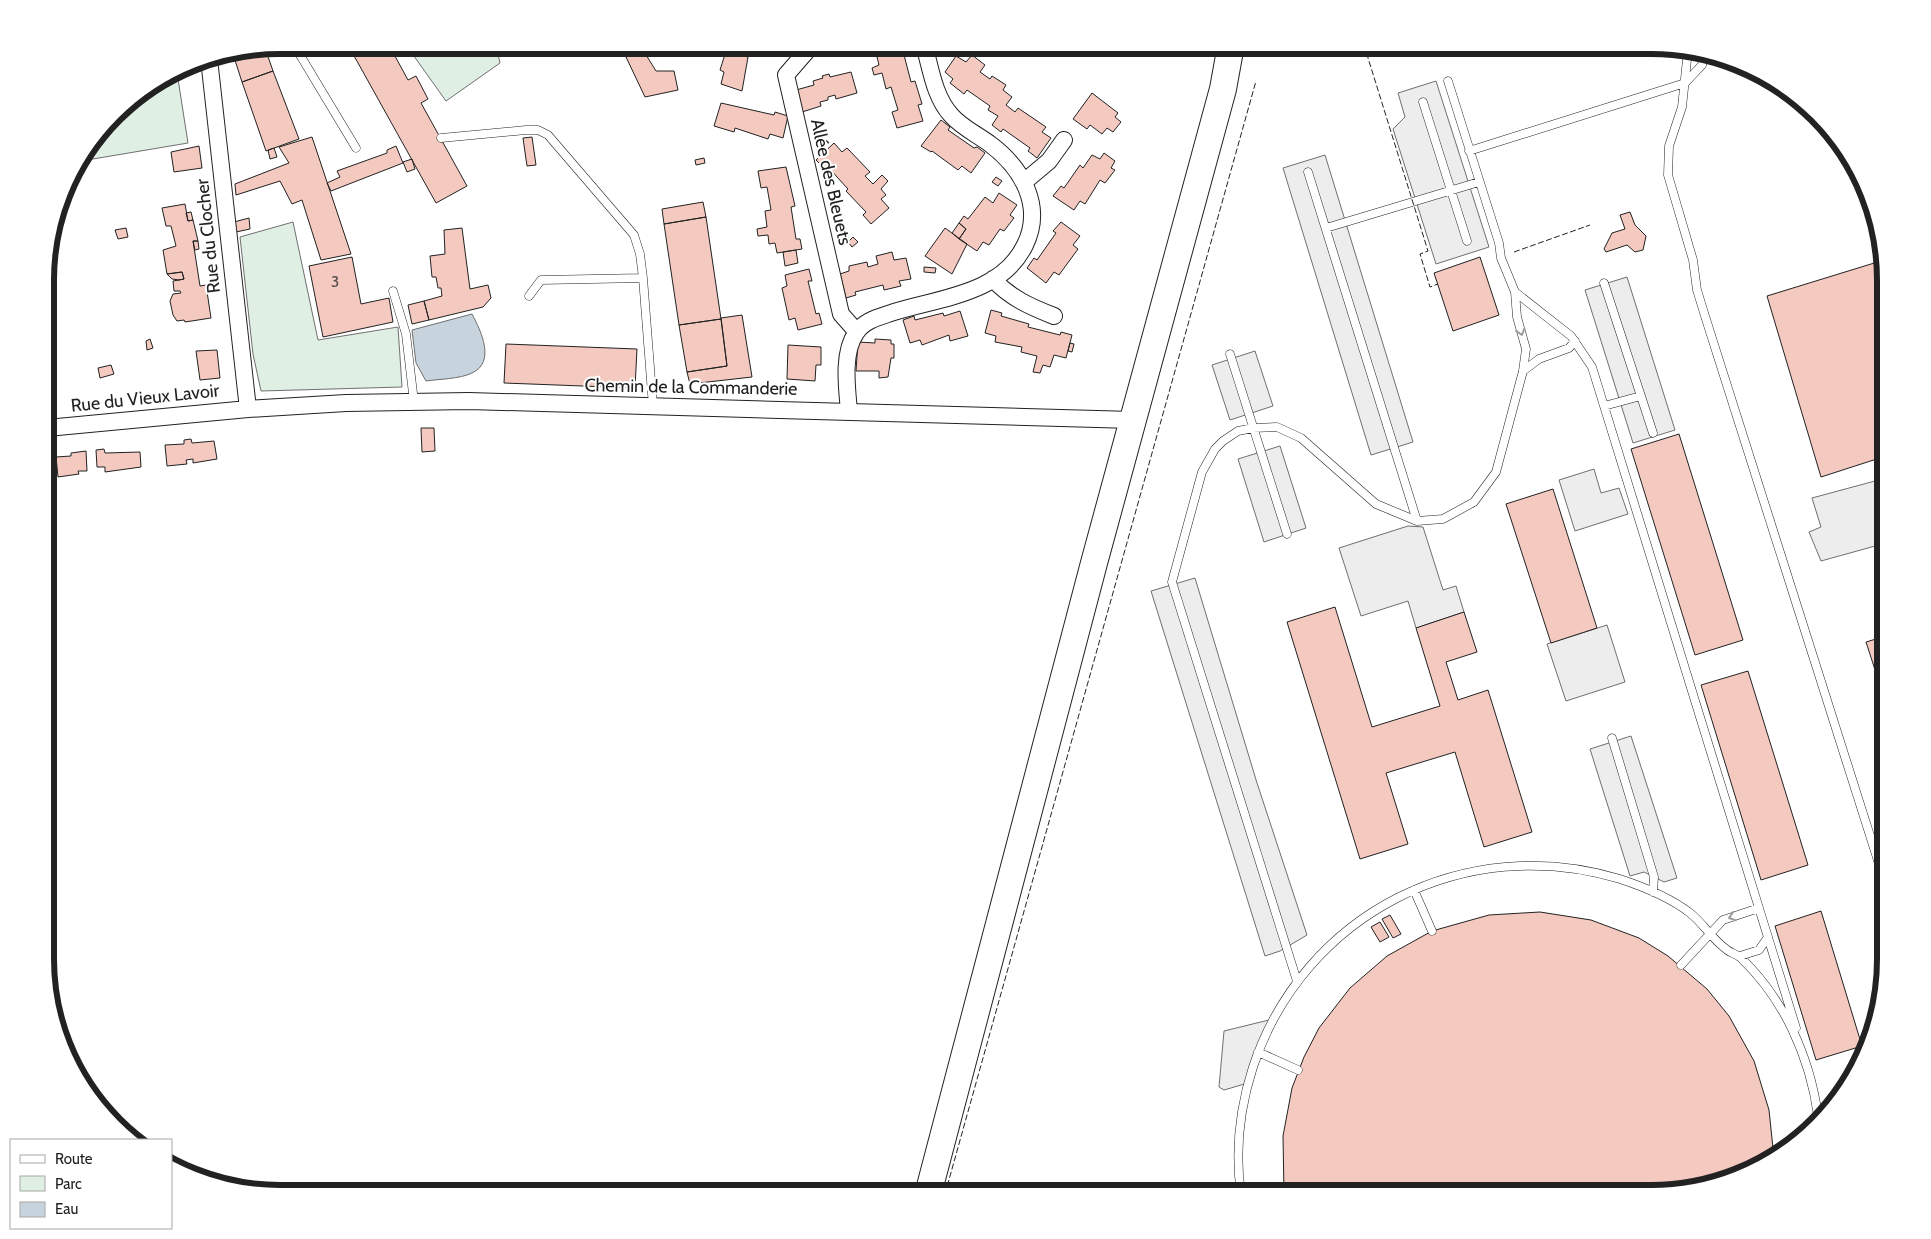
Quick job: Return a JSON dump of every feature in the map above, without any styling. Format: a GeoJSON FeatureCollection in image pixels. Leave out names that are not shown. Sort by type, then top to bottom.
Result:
{"type":"FeatureCollection","features":[{"type":"Feature","properties":{"kind":"main road"},"geometry":{"type":"LineString","coordinates":[[930,1185],[1133,420],[1223,89],[1229,54]]}},
{"type":"Feature","properties":{"kind":"main road"},"geometry":{"type":"LineString","coordinates":[[1223,89],[1240,54]]}},
{"type":"Feature","properties":{"kind":"street","name":"Allée des Bleuets"},"geometry":{"type":"LineString","coordinates":[[804,54],[786,75],[841,314],[856,331]]}},
{"type":"Feature","properties":{"kind":"street"},"geometry":{"type":"LineString","coordinates":[[849,411],[848,359],[856,331],[872,319],[956,296],[983,286],[1012,264],[1025,245],[1032,220],[1031,198],[1024,182],[1010,160],[952,117],[942,104],[927,54]]}},
{"type":"Feature","properties":{"kind":"street","name":"Rue du Clocher"},"geometry":{"type":"LineString","coordinates":[[209,65],[248,408]]}},
{"type":"Feature","properties":{"kind":"street"},"geometry":{"type":"LineString","coordinates":[[1024,182],[1048,161],[1064,140]]}},
{"type":"Feature","properties":{"kind":"street"},"geometry":{"type":"LineString","coordinates":[[993,279],[1005,292],[1032,308],[1054,316]]}},
{"type":"Feature","properties":{"kind":"street","name":"Chemin de la Commanderie"},"geometry":{"type":"LineString","coordinates":[[248,408],[414,402],[653,406],[1133,420]]}},
{"type":"Feature","properties":{"kind":"street","name":"Rue du Vieux Lavoir"},"geometry":{"type":"LineString","coordinates":[[54,427],[248,408]]}},
{"type":"Feature","properties":{"kind":"lane"},"geometry":{"type":"LineString","coordinates":[[299,54],[356,148]]}},
{"type":"Feature","properties":{"kind":"lane"},"geometry":{"type":"LineString","coordinates":[[1686,57],[1685,83],[1678,124],[1669,146],[1668,175],[1693,260],[1697,290],[1877,858]]}},
{"type":"Feature","properties":{"kind":"lane"},"geometry":{"type":"LineString","coordinates":[[1469,151],[1685,83],[1702,65],[1704,60]]}},
{"type":"Feature","properties":{"kind":"lane"},"geometry":{"type":"LineString","coordinates":[[1297,981],[1172,582],[1202,472],[1223,440],[1238,431],[1277,427],[1301,438],[1376,504],[1417,520],[1442,518],[1474,502],[1496,472],[1523,371],[1526,349],[1517,317],[1515,292],[1501,258],[1499,243],[1448,81]]}},
{"type":"Feature","properties":{"kind":"lane"},"geometry":{"type":"LineString","coordinates":[[1423,102],[1467,241]]}},
{"type":"Feature","properties":{"kind":"lane"},"geometry":{"type":"LineString","coordinates":[[441,138],[526,130],[538,130],[548,135],[634,236],[640,254],[643,278],[653,406]]}},
{"type":"Feature","properties":{"kind":"lane"},"geometry":{"type":"LineString","coordinates":[[1308,172],[1417,520]]}},
{"type":"Feature","properties":{"kind":"lane"},"geometry":{"type":"LineString","coordinates":[[1326,228],[1479,182]]}},
{"type":"Feature","properties":{"kind":"lane"},"geometry":{"type":"LineString","coordinates":[[529,296],[541,280],[643,278]]}},
{"type":"Feature","properties":{"kind":"lane"},"geometry":{"type":"LineString","coordinates":[[1604,282],[1653,433]]}},
{"type":"Feature","properties":{"kind":"lane"},"geometry":{"type":"LineString","coordinates":[[394,291],[406,334],[414,402]]}},
{"type":"Feature","properties":{"kind":"lane"},"geometry":{"type":"LineString","coordinates":[[1515,292],[1575,341],[1592,367],[1821,1108]]}},
{"type":"Feature","properties":{"kind":"lane"},"geometry":{"type":"LineString","coordinates":[[1523,371],[1539,359],[1569,348],[1575,341]]}},
{"type":"Feature","properties":{"kind":"lane"},"geometry":{"type":"LineString","coordinates":[[1230,354],[1287,534]]}},
{"type":"Feature","properties":{"kind":"lane"},"geometry":{"type":"LineString","coordinates":[[1604,406],[1641,396]]}},
{"type":"Feature","properties":{"kind":"lane"},"geometry":{"type":"LineString","coordinates":[[1612,738],[1654,877],[1653,892]]}},
{"type":"Feature","properties":{"kind":"lane"},"geometry":{"type":"LineString","coordinates":[[1240,1185],[1241,1122],[1249,1079],[1269,1027],[1297,981],[1322,952],[1371,912],[1414,890],[1467,872],[1512,866],[1539,865],[1592,872],[1622,880],[1653,892],[1691,913],[1727,950],[1740,956],[1775,998],[1792,1029],[1808,1066],[1817,1112]]}},
{"type":"Feature","properties":{"kind":"lane"},"geometry":{"type":"LineString","coordinates":[[1414,890],[1432,931]]}},
{"type":"Feature","properties":{"kind":"lane"},"geometry":{"type":"LineString","coordinates":[[1681,965],[1723,920],[1759,908]]}},
{"type":"Feature","properties":{"kind":"lane"},"geometry":{"type":"LineString","coordinates":[[1740,956],[1759,950],[1768,938]]}},
{"type":"Feature","properties":{"kind":"lane"},"geometry":{"type":"LineString","coordinates":[[1258,1052],[1298,1070]]}},
{"type":"Feature","properties":{"kind":"green space"},"geometry":{"type":"Polygon","coordinates":[[[412,54],[498,54],[500,63],[446,101],[412,54]]]}},
{"type":"Feature","properties":{"kind":"green space"},"geometry":{"type":"Polygon","coordinates":[[[176,79],[178,79],[188,143],[88,160],[120,120],[154,92],[176,79]]]}},
{"type":"Feature","properties":{"kind":"green space"},"geometry":{"type":"Polygon","coordinates":[[[293,222],[318,340],[398,327],[402,387],[261,391],[253,354],[240,237],[293,222]]]}},
{"type":"Feature","properties":{"kind":"shaded area"},"geometry":{"type":"Polygon","coordinates":[[[1436,81],[1489,247],[1436,264],[1393,129],[1405,117],[1398,93],[1436,81]]]}},
{"type":"Feature","properties":{"kind":"shaded area"},"geometry":{"type":"Polygon","coordinates":[[[1325,155],[1413,442],[1371,455],[1283,168],[1325,155]]]}},
{"type":"Feature","properties":{"kind":"shaded area"},"geometry":{"type":"Polygon","coordinates":[[[1627,277],[1675,430],[1633,443],[1585,290],[1627,277]]]}},
{"type":"Feature","properties":{"kind":"shaded area"},"geometry":{"type":"Polygon","coordinates":[[[1255,351],[1273,406],[1230,420],[1212,365],[1255,351]]]}},
{"type":"Feature","properties":{"kind":"shaded area"},"geometry":{"type":"Polygon","coordinates":[[[1280,446],[1306,528],[1264,542],[1238,459],[1280,446]]]}},
{"type":"Feature","properties":{"kind":"shaded area"},"geometry":{"type":"Polygon","coordinates":[[[1594,469],[1601,493],[1619,488],[1628,514],[1575,531],[1559,480],[1594,469]]]}},
{"type":"Feature","properties":{"kind":"shaded area"},"geometry":{"type":"Polygon","coordinates":[[[1877,480],[1877,545],[1821,561],[1809,532],[1821,527],[1812,498],[1877,480]]]}},
{"type":"Feature","properties":{"kind":"shaded area"},"geometry":{"type":"Polygon","coordinates":[[[1408,526],[1423,527],[1443,590],[1456,586],[1464,612],[1416,628],[1408,601],[1361,616],[1339,548],[1408,526]]]}},
{"type":"Feature","properties":{"kind":"shaded area"},"geometry":{"type":"Polygon","coordinates":[[[1195,578],[1257,783],[1307,935],[1280,951],[1265,956],[1151,591],[1195,578]]]}},
{"type":"Feature","properties":{"kind":"shaded area"},"geometry":{"type":"Polygon","coordinates":[[[1607,625],[1625,682],[1566,701],[1547,644],[1607,625]]]}},
{"type":"Feature","properties":{"kind":"shaded area"},"geometry":{"type":"Polygon","coordinates":[[[1631,736],[1677,878],[1664,882],[1644,872],[1630,876],[1590,749],[1631,736]]]}},
{"type":"Feature","properties":{"kind":"shaded area"},"geometry":{"type":"Polygon","coordinates":[[[1273,1019],[1248,1083],[1224,1090],[1219,1087],[1224,1031],[1273,1019]]]}},
{"type":"Feature","properties":{"kind":"water"},"geometry":{"type":"Polygon","coordinates":[[[472,314],[484,346],[485,354],[479,368],[472,373],[462,376],[426,381],[416,363],[412,330],[472,314]]]}},
{"type":"Feature","properties":{"kind":"building"},"geometry":{"type":"Polygon","coordinates":[[[267,54],[273,71],[242,82],[234,58],[267,54]]]}},
{"type":"Feature","properties":{"kind":"building"},"geometry":{"type":"Polygon","coordinates":[[[353,54],[394,54],[408,80],[416,76],[428,99],[421,103],[467,186],[436,203],[353,54]]]}},
{"type":"Feature","properties":{"kind":"building"},"geometry":{"type":"Polygon","coordinates":[[[633,54],[645,54],[656,71],[674,71],[678,90],[645,97],[626,57],[633,54]]]}},
{"type":"Feature","properties":{"kind":"building"},"geometry":{"type":"Polygon","coordinates":[[[725,54],[737,54],[748,57],[742,91],[721,84],[724,72],[720,70],[725,54]]]}},
{"type":"Feature","properties":{"kind":"building"},"geometry":{"type":"Polygon","coordinates":[[[904,54],[911,82],[915,81],[922,104],[918,105],[923,121],[897,128],[892,112],[898,110],[891,87],[886,89],[882,73],[874,75],[872,68],[879,65],[877,57],[904,54]]]}},
{"type":"Feature","properties":{"kind":"building"},"geometry":{"type":"Polygon","coordinates":[[[972,55],[985,65],[980,72],[990,79],[992,76],[1006,85],[1003,90],[1012,97],[1006,105],[1015,112],[1018,108],[1046,127],[1042,132],[1051,138],[1037,158],[1028,151],[1030,148],[1003,129],[1001,132],[992,125],[998,116],[988,110],[990,106],[967,90],[964,94],[950,83],[953,79],[945,72],[956,56],[966,62],[972,55]]]}},
{"type":"Feature","properties":{"kind":"building"},"geometry":{"type":"Polygon","coordinates":[[[273,71],[299,139],[266,151],[242,82],[273,71]]]}},
{"type":"Feature","properties":{"kind":"building"},"geometry":{"type":"Polygon","coordinates":[[[851,72],[857,93],[836,99],[835,95],[828,97],[828,100],[820,102],[821,106],[802,112],[796,90],[814,85],[813,81],[823,78],[822,76],[829,74],[830,77],[851,72]]]}},
{"type":"Feature","properties":{"kind":"building"},"geometry":{"type":"Polygon","coordinates":[[[1092,93],[1118,113],[1115,117],[1121,122],[1113,132],[1107,128],[1102,134],[1090,125],[1087,129],[1073,119],[1092,93]]]}},
{"type":"Feature","properties":{"kind":"building"},"geometry":{"type":"Polygon","coordinates":[[[721,103],[774,115],[775,112],[788,116],[783,138],[770,134],[768,139],[735,128],[734,132],[714,126],[721,103]]]}},
{"type":"Feature","properties":{"kind":"building"},"geometry":{"type":"Polygon","coordinates":[[[941,120],[950,127],[948,130],[974,148],[977,147],[985,153],[971,173],[962,166],[958,170],[932,151],[921,146],[941,120]]]}},
{"type":"Feature","properties":{"kind":"building"},"geometry":{"type":"Polygon","coordinates":[[[312,137],[351,254],[321,260],[302,200],[292,204],[280,181],[236,195],[235,184],[289,163],[279,147],[312,137]]]}},
{"type":"Feature","properties":{"kind":"building"},"geometry":{"type":"Polygon","coordinates":[[[532,137],[536,165],[527,166],[523,138],[532,137]]]}},
{"type":"Feature","properties":{"kind":"building"},"geometry":{"type":"Polygon","coordinates":[[[834,143],[842,152],[847,148],[870,172],[865,176],[873,184],[882,175],[888,181],[881,189],[886,195],[881,199],[889,208],[871,224],[863,215],[866,212],[846,191],[848,189],[827,166],[824,168],[816,160],[834,143]]]}},
{"type":"Feature","properties":{"kind":"building"},"geometry":{"type":"Polygon","coordinates":[[[199,146],[202,168],[174,172],[171,152],[199,146]]]}},
{"type":"Feature","properties":{"kind":"building"},"geometry":{"type":"Polygon","coordinates":[[[396,146],[403,163],[331,191],[327,183],[340,177],[337,171],[387,153],[387,150],[396,146]]]}},
{"type":"Feature","properties":{"kind":"building"},"geometry":{"type":"Polygon","coordinates":[[[274,148],[277,157],[270,159],[268,150],[274,148]]]}},
{"type":"Feature","properties":{"kind":"building"},"geometry":{"type":"Polygon","coordinates":[[[1104,153],[1115,161],[1111,168],[1115,170],[1105,183],[1100,180],[1085,204],[1080,201],[1074,210],[1053,196],[1061,186],[1064,188],[1080,165],[1083,168],[1092,155],[1100,159],[1104,153]]]}},
{"type":"Feature","properties":{"kind":"building"},"geometry":{"type":"Polygon","coordinates":[[[704,158],[705,163],[696,165],[695,160],[704,158]]]}},
{"type":"Feature","properties":{"kind":"building"},"geometry":{"type":"Polygon","coordinates":[[[412,159],[415,169],[407,172],[403,162],[412,159]]]}},
{"type":"Feature","properties":{"kind":"building"},"geometry":{"type":"Polygon","coordinates":[[[786,167],[795,206],[791,207],[796,239],[800,239],[802,249],[777,253],[775,243],[769,244],[768,235],[758,236],[757,229],[767,227],[765,211],[771,210],[767,187],[761,188],[758,171],[786,167]]]}},
{"type":"Feature","properties":{"kind":"building"},"geometry":{"type":"Polygon","coordinates":[[[996,177],[1002,181],[998,186],[992,182],[996,177]]]}},
{"type":"Feature","properties":{"kind":"building"},"geometry":{"type":"Polygon","coordinates":[[[999,193],[1017,205],[1010,215],[1014,218],[1004,231],[1000,229],[989,245],[983,242],[977,251],[959,239],[966,229],[959,223],[964,216],[968,219],[985,197],[993,203],[999,193]]]}},
{"type":"Feature","properties":{"kind":"building"},"geometry":{"type":"Polygon","coordinates":[[[703,202],[706,217],[664,224],[662,209],[703,202]]]}},
{"type":"Feature","properties":{"kind":"building"},"geometry":{"type":"Polygon","coordinates":[[[185,204],[188,221],[193,220],[198,241],[193,241],[200,286],[206,285],[211,318],[185,322],[184,320],[177,321],[173,315],[170,301],[173,294],[181,293],[180,291],[174,291],[173,281],[184,279],[182,272],[167,274],[163,250],[176,246],[171,226],[166,226],[162,208],[185,204]]]}},
{"type":"Feature","properties":{"kind":"building"},"geometry":{"type":"Polygon","coordinates":[[[191,212],[193,220],[188,221],[186,213],[191,212]]]}},
{"type":"Feature","properties":{"kind":"building"},"geometry":{"type":"Polygon","coordinates":[[[1630,212],[1635,225],[1646,236],[1643,250],[1635,252],[1627,245],[1606,252],[1604,249],[1612,233],[1625,229],[1620,215],[1630,212]]]}},
{"type":"Feature","properties":{"kind":"building"},"geometry":{"type":"Polygon","coordinates":[[[706,217],[721,319],[679,325],[664,224],[706,217]]]}},
{"type":"Feature","properties":{"kind":"building"},"geometry":{"type":"Polygon","coordinates":[[[249,218],[250,229],[236,232],[234,222],[249,218]]]}},
{"type":"Feature","properties":{"kind":"building"},"geometry":{"type":"Polygon","coordinates":[[[1061,222],[1080,236],[1073,245],[1078,249],[1059,275],[1054,272],[1046,283],[1027,268],[1034,258],[1037,260],[1056,233],[1053,231],[1061,222]]]}},
{"type":"Feature","properties":{"kind":"building"},"geometry":{"type":"Polygon","coordinates":[[[959,223],[966,229],[959,239],[952,233],[959,223]]]}},
{"type":"Feature","properties":{"kind":"building"},"geometry":{"type":"Polygon","coordinates":[[[126,228],[128,237],[118,239],[115,230],[126,228]]]}},
{"type":"Feature","properties":{"kind":"building"},"geometry":{"type":"Polygon","coordinates":[[[462,228],[470,289],[488,285],[491,298],[483,307],[429,320],[424,301],[442,296],[436,277],[432,277],[430,256],[445,254],[444,230],[462,228]]]}},
{"type":"Feature","properties":{"kind":"building"},"geometry":{"type":"Polygon","coordinates":[[[945,228],[967,244],[952,274],[925,256],[945,228]]]}},
{"type":"Feature","properties":{"kind":"building"},"geometry":{"type":"Polygon","coordinates":[[[853,237],[858,242],[852,247],[848,242],[853,237]]]}},
{"type":"Feature","properties":{"kind":"building"},"geometry":{"type":"Polygon","coordinates":[[[193,241],[198,241],[199,249],[195,250],[193,241]]]}},
{"type":"Feature","properties":{"kind":"building"},"geometry":{"type":"Polygon","coordinates":[[[796,250],[798,263],[785,266],[783,252],[796,250]]]}},
{"type":"Feature","properties":{"kind":"building"},"geometry":{"type":"Polygon","coordinates":[[[892,252],[894,260],[906,258],[911,279],[899,281],[901,286],[884,290],[883,285],[855,292],[856,295],[846,298],[840,274],[849,271],[849,266],[867,262],[868,267],[878,264],[876,256],[892,252]]]}},
{"type":"Feature","properties":{"kind":"building"},"geometry":{"type":"Polygon","coordinates":[[[352,257],[361,304],[389,298],[393,322],[323,337],[309,266],[352,257]]]}},
{"type":"Feature","properties":{"kind":"building"},"geometry":{"type":"Polygon","coordinates":[[[1480,257],[1499,315],[1453,331],[1434,273],[1480,257]]]}},
{"type":"Feature","properties":{"kind":"building"},"geometry":{"type":"Polygon","coordinates":[[[1877,262],[1877,459],[1821,477],[1767,296],[1877,262]]]}},
{"type":"Feature","properties":{"kind":"building"},"geometry":{"type":"Polygon","coordinates":[[[924,267],[936,268],[935,273],[924,272],[924,267]]]}},
{"type":"Feature","properties":{"kind":"building"},"geometry":{"type":"Polygon","coordinates":[[[809,269],[812,281],[808,281],[816,314],[819,313],[822,324],[798,330],[795,318],[789,320],[782,288],[787,286],[785,275],[809,269]]]}},
{"type":"Feature","properties":{"kind":"building"},"geometry":{"type":"Polygon","coordinates":[[[182,272],[184,279],[179,280],[172,279],[167,274],[182,272]]]}},
{"type":"Feature","properties":{"kind":"building"},"geometry":{"type":"Polygon","coordinates":[[[424,301],[429,320],[412,324],[408,305],[424,301]]]}},
{"type":"Feature","properties":{"kind":"building"},"geometry":{"type":"Polygon","coordinates":[[[991,310],[1002,313],[1001,316],[1029,324],[1028,327],[1060,335],[1061,332],[1072,335],[1066,358],[1054,355],[1050,367],[1043,365],[1040,373],[1033,372],[1037,356],[1021,352],[1022,347],[995,342],[996,336],[985,333],[991,310]]]}},
{"type":"Feature","properties":{"kind":"building"},"geometry":{"type":"Polygon","coordinates":[[[960,311],[968,336],[950,341],[949,335],[922,345],[920,340],[910,343],[903,320],[914,316],[915,320],[943,313],[944,316],[960,311]]]}},
{"type":"Feature","properties":{"kind":"building"},"geometry":{"type":"Polygon","coordinates":[[[742,315],[752,377],[690,384],[687,372],[727,366],[721,318],[742,315]]]}},
{"type":"Feature","properties":{"kind":"building"},"geometry":{"type":"Polygon","coordinates":[[[721,319],[727,366],[687,372],[679,325],[721,319]]]}},
{"type":"Feature","properties":{"kind":"building"},"geometry":{"type":"Polygon","coordinates":[[[150,339],[153,348],[147,350],[146,341],[150,339]]]}},
{"type":"Feature","properties":{"kind":"building"},"geometry":{"type":"Polygon","coordinates":[[[875,339],[891,340],[891,344],[894,344],[894,358],[891,358],[888,377],[879,378],[879,371],[856,371],[858,342],[875,343],[875,339]]]}},
{"type":"Feature","properties":{"kind":"building"},"geometry":{"type":"Polygon","coordinates":[[[1070,343],[1074,344],[1072,352],[1068,351],[1070,343]]]}},
{"type":"Feature","properties":{"kind":"building"},"geometry":{"type":"Polygon","coordinates":[[[506,344],[637,349],[635,388],[504,383],[506,344]]]}},
{"type":"Feature","properties":{"kind":"building"},"geometry":{"type":"Polygon","coordinates":[[[788,345],[821,347],[821,365],[816,365],[815,381],[787,379],[788,345]]]}},
{"type":"Feature","properties":{"kind":"building"},"geometry":{"type":"Polygon","coordinates":[[[217,350],[220,378],[200,380],[196,351],[217,350]]]}},
{"type":"Feature","properties":{"kind":"building"},"geometry":{"type":"Polygon","coordinates":[[[111,365],[114,374],[100,378],[98,368],[111,365]]]}},
{"type":"Feature","properties":{"kind":"building"},"geometry":{"type":"Polygon","coordinates":[[[421,428],[434,428],[435,451],[422,452],[421,428]]]}},
{"type":"Feature","properties":{"kind":"building"},"geometry":{"type":"Polygon","coordinates":[[[1679,434],[1743,640],[1695,655],[1631,449],[1679,434]]]}},
{"type":"Feature","properties":{"kind":"building"},"geometry":{"type":"Polygon","coordinates":[[[191,439],[192,443],[214,441],[217,459],[193,463],[193,459],[186,460],[187,464],[167,466],[165,445],[184,444],[184,440],[191,439]]]}},
{"type":"Feature","properties":{"kind":"building"},"geometry":{"type":"Polygon","coordinates":[[[104,449],[105,453],[140,452],[141,467],[105,472],[105,467],[97,467],[96,450],[104,449]]]}},
{"type":"Feature","properties":{"kind":"building"},"geometry":{"type":"Polygon","coordinates":[[[86,451],[87,471],[78,471],[79,474],[58,477],[56,457],[71,456],[71,453],[86,451]]]}},
{"type":"Feature","properties":{"kind":"building"},"geometry":{"type":"Polygon","coordinates":[[[1553,489],[1597,628],[1551,643],[1506,504],[1553,489]]]}},
{"type":"Feature","properties":{"kind":"building"},"geometry":{"type":"Polygon","coordinates":[[[1335,607],[1372,727],[1440,706],[1416,628],[1464,612],[1477,652],[1446,662],[1458,700],[1488,690],[1532,832],[1484,847],[1455,752],[1386,773],[1408,844],[1360,859],[1287,622],[1335,607]]]}},
{"type":"Feature","properties":{"kind":"building"},"geometry":{"type":"Polygon","coordinates":[[[1877,639],[1877,676],[1866,642],[1877,639]]]}},
{"type":"Feature","properties":{"kind":"building"},"geometry":{"type":"Polygon","coordinates":[[[1748,671],[1808,865],[1761,880],[1701,685],[1748,671]]]}},
{"type":"Feature","properties":{"kind":"building"},"geometry":{"type":"Polygon","coordinates":[[[1821,911],[1861,1043],[1860,1047],[1816,1060],[1775,926],[1821,911]]]}},
{"type":"Feature","properties":{"kind":"building"},"geometry":{"type":"Polygon","coordinates":[[[1540,912],[1591,920],[1639,938],[1668,956],[1707,989],[1729,1016],[1754,1061],[1769,1110],[1773,1149],[1738,1168],[1710,1178],[1666,1185],[1284,1185],[1283,1136],[1292,1088],[1304,1057],[1319,1028],[1350,988],[1387,956],[1432,931],[1489,915],[1540,912]]]}},
{"type":"Feature","properties":{"kind":"building"},"geometry":{"type":"Polygon","coordinates":[[[1390,915],[1401,934],[1393,938],[1382,919],[1390,915]]]}},
{"type":"Feature","properties":{"kind":"building"},"geometry":{"type":"Polygon","coordinates":[[[1380,922],[1389,937],[1380,942],[1371,927],[1380,922]]]}},
{"type":"Feature","properties":{"kind":"fence"},"geometry":{"type":"LineString","coordinates":[[1367,54],[1428,251],[1420,254],[1430,287],[1438,284]]}},
{"type":"Feature","properties":{"kind":"fence"},"geometry":{"type":"LineString","coordinates":[[948,1185],[1256,81]]}},
{"type":"Feature","properties":{"kind":"fence"},"geometry":{"type":"LineString","coordinates":[[1514,252],[1590,225]]}}]}
